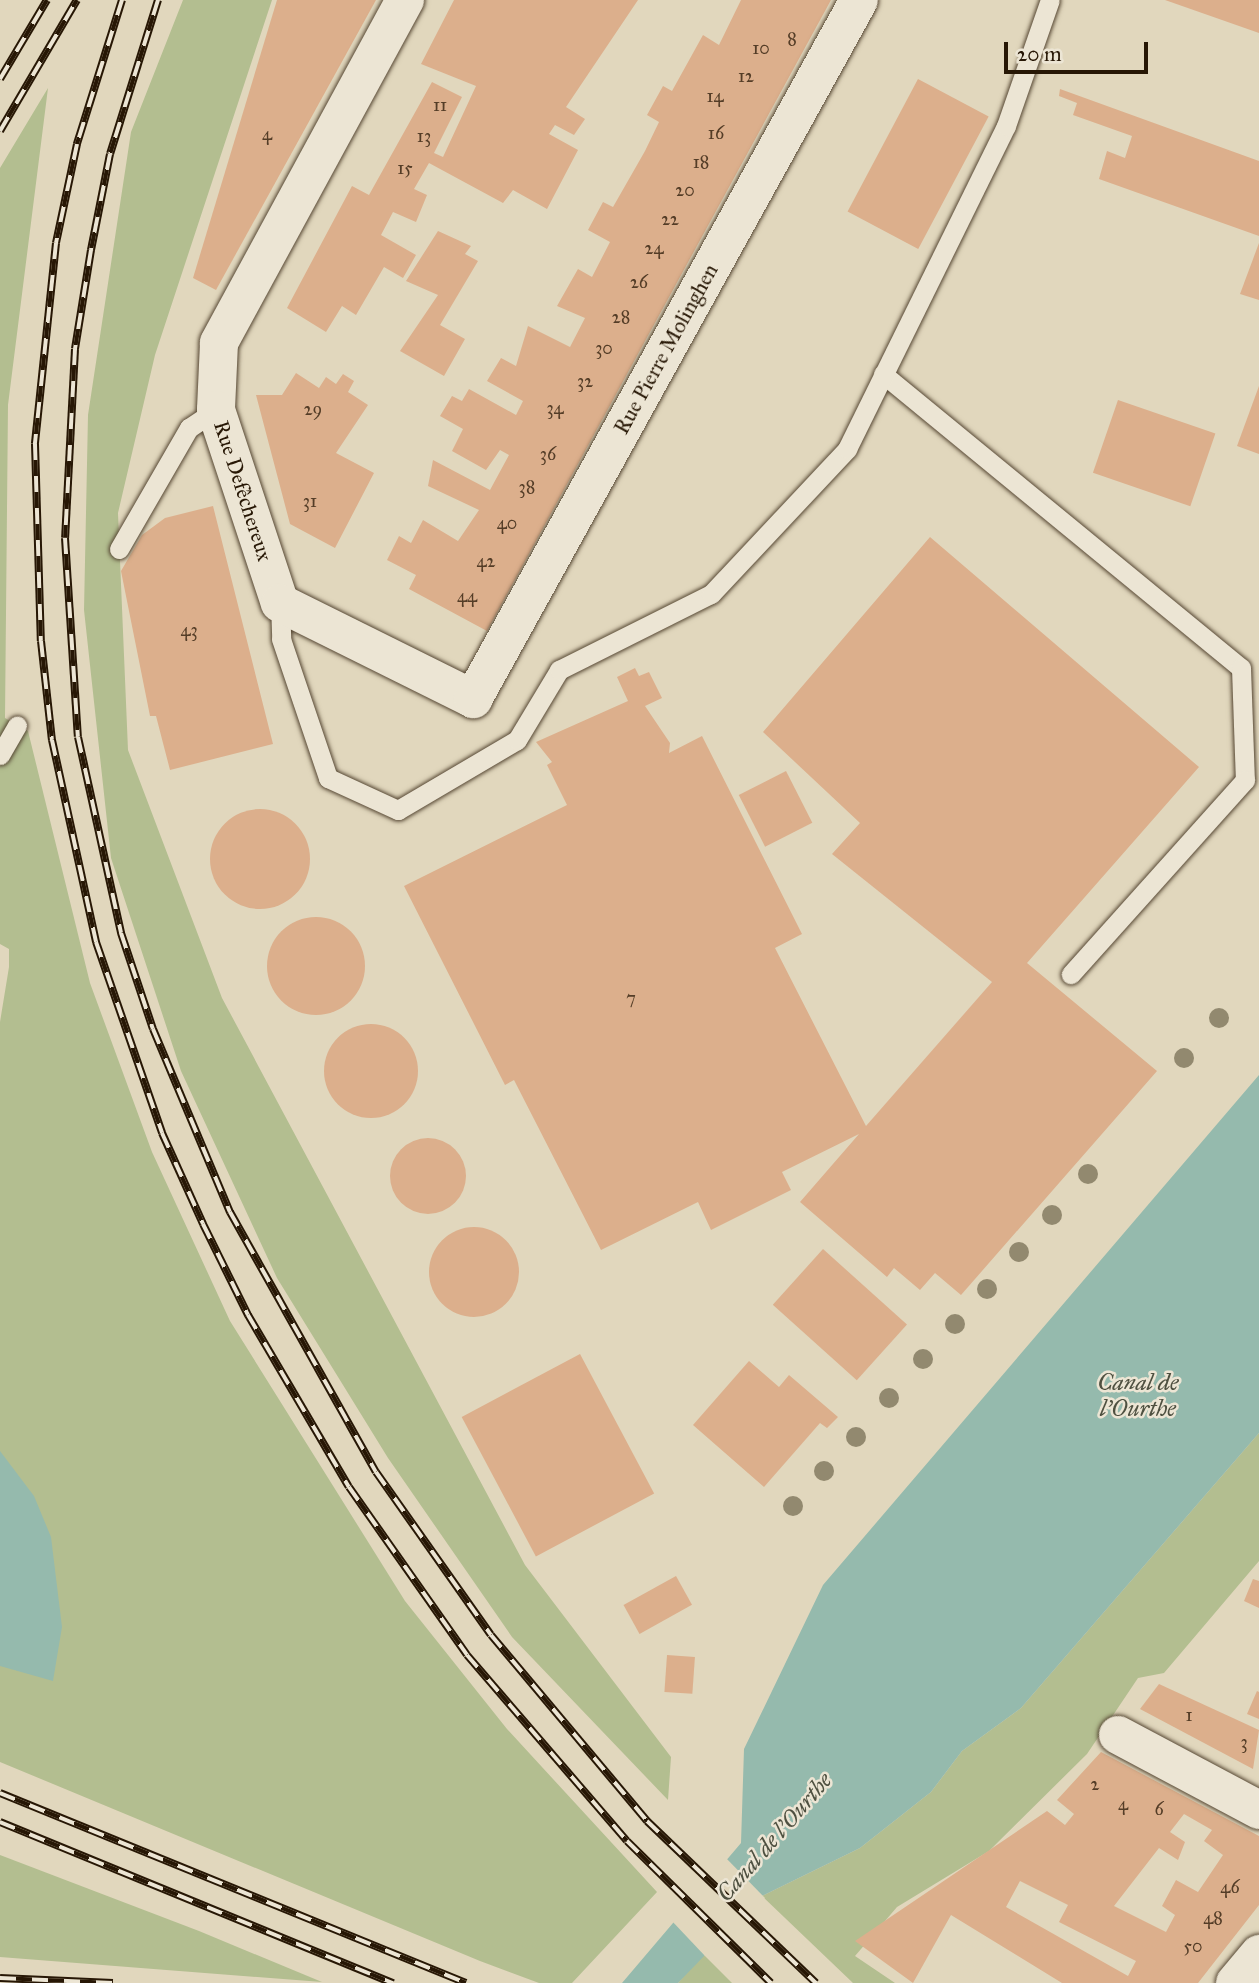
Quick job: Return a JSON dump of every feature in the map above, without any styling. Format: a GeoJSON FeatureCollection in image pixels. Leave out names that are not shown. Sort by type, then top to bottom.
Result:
{"type":"FeatureCollection","features":[{"type":"Feature","properties":{"kind":"street","name":"Rue Defêchereux"},"geometry":{"type":"LineString","coordinates":[[280,603],[216,410],[219,344],[405,0]]}},
{"type":"Feature","properties":{"kind":"street","name":"Rue Pierre Molinghen"},"geometry":{"type":"LineString","coordinates":[[280,603],[473,699],[859,0]]}},
{"type":"Feature","properties":{"kind":"street"},"geometry":{"type":"LineString","coordinates":[[1118,1735],[1259,1810]]}},
{"type":"Feature","properties":{"kind":"street"},"geometry":{"type":"LineString","coordinates":[[1236,1983],[1259,1954]]}},
{"type":"Feature","properties":{"kind":"lane"},"geometry":{"type":"LineString","coordinates":[[280,603],[281,639],[328,778],[398,810],[517,740],[559,670],[711,594],[847,449],[1006,126],[1050,0]]}},
{"type":"Feature","properties":{"kind":"lane"},"geometry":{"type":"LineString","coordinates":[[883,374],[1241,668],[1245,780],[1072,974]]}},
{"type":"Feature","properties":{"kind":"lane"},"geometry":{"type":"LineString","coordinates":[[119,549],[189,428],[216,410]]}},
{"type":"Feature","properties":{"kind":"lane"},"geometry":{"type":"LineString","coordinates":[[0,755],[17,725]]}},
{"type":"Feature","properties":{"kind":"green space"},"geometry":{"type":"Polygon","coordinates":[[[183,0],[272,0],[155,355],[118,513],[128,750],[222,998],[525,1565],[671,1757],[668,1800],[512,1637],[388,1458],[277,1278],[181,1071],[111,858],[84,610],[88,415],[131,132],[183,0]]]}},
{"type":"Feature","properties":{"kind":"green space"},"geometry":{"type":"Polygon","coordinates":[[[48,88],[8,405],[5,718],[28,731],[90,983],[152,1152],[230,1321],[405,1601],[507,1729],[657,1892],[572,1983],[539,1983],[480,1961],[0,1762],[0,1022],[9,967],[9,949],[0,944],[0,168],[48,88]]]}},
{"type":"Feature","properties":{"kind":"green space"},"geometry":{"type":"Polygon","coordinates":[[[1259,1433],[1259,1561],[1164,1673],[1138,1678],[1087,1754],[989,1851],[897,1907],[855,1956],[895,1983],[853,1983],[762,1896],[860,1848],[931,1792],[962,1751],[1021,1708],[1259,1433]]]}},
{"type":"Feature","properties":{"kind":"green space"},"geometry":{"type":"Polygon","coordinates":[[[0,1855],[199,1931],[322,1982],[0,1957],[0,1855]]]}},
{"type":"Feature","properties":{"kind":"green space"},"geometry":{"type":"Polygon","coordinates":[[[703,1954],[732,1983],[678,1983],[703,1954]]]}},
{"type":"Feature","properties":{"kind":"water","name":"Canal de l'Ourthe"},"geometry":{"type":"Polygon","coordinates":[[[1259,1075],[1259,1433],[1021,1708],[962,1751],[931,1792],[860,1848],[762,1896],[678,1983],[622,1983],[741,1843],[744,1749],[823,1585],[1259,1075]]]}},
{"type":"Feature","properties":{"kind":"water"},"geometry":{"type":"Polygon","coordinates":[[[0,1451],[34,1496],[51,1537],[62,1627],[53,1681],[0,1666],[0,1451]]]}},
{"type":"Feature","properties":{"kind":"pier"},"geometry":{"type":"Polygon","coordinates":[[[725,1857],[765,1898],[705,1956],[671,1920],[725,1857]]]}},
{"type":"Feature","properties":{"kind":"building"},"geometry":{"type":"Polygon","coordinates":[[[277,0],[376,0],[216,290],[193,278],[277,0]]]}},
{"type":"Feature","properties":{"kind":"building"},"geometry":{"type":"Polygon","coordinates":[[[454,0],[638,0],[566,107],[585,119],[574,135],[555,125],[549,134],[578,150],[547,209],[513,190],[503,203],[429,163],[414,189],[427,195],[416,222],[393,212],[381,235],[416,255],[403,278],[384,267],[356,315],[342,306],[326,332],[287,308],[352,186],[369,195],[432,82],[462,97],[434,153],[443,157],[476,86],[421,64],[454,0]]]}},
{"type":"Feature","properties":{"kind":"building"},"geometry":{"type":"Polygon","coordinates":[[[741,0],[831,0],[487,631],[409,589],[416,575],[387,560],[399,536],[411,543],[423,520],[458,541],[479,510],[428,486],[433,460],[490,490],[509,455],[500,450],[486,470],[452,451],[463,429],[440,416],[452,396],[462,401],[469,389],[516,415],[523,401],[487,381],[501,358],[516,366],[528,326],[570,347],[585,318],[557,306],[578,269],[592,277],[610,242],[588,230],[603,202],[613,207],[645,151],[659,122],[647,115],[663,86],[672,91],[703,35],[719,45],[741,0]]]}},
{"type":"Feature","properties":{"kind":"building"},"geometry":{"type":"Polygon","coordinates":[[[1165,0],[1259,0],[1259,33],[1165,0]]]}},
{"type":"Feature","properties":{"kind":"building"},"geometry":{"type":"Polygon","coordinates":[[[918,79],[989,117],[918,249],[848,211],[918,79]]]}},
{"type":"Feature","properties":{"kind":"building"},"geometry":{"type":"Polygon","coordinates":[[[1060,89],[1259,161],[1259,236],[1099,179],[1107,151],[1125,158],[1132,136],[1073,115],[1077,103],[1059,96],[1060,89]]]}},
{"type":"Feature","properties":{"kind":"building"},"geometry":{"type":"Polygon","coordinates":[[[438,231],[471,246],[465,254],[478,261],[440,325],[465,339],[444,376],[400,351],[438,295],[406,281],[438,231]]]}},
{"type":"Feature","properties":{"kind":"building"},"geometry":{"type":"Polygon","coordinates":[[[1259,243],[1259,300],[1240,294],[1259,243]]]}},
{"type":"Feature","properties":{"kind":"building"},"geometry":{"type":"Polygon","coordinates":[[[296,373],[319,388],[326,377],[336,384],[343,374],[354,381],[348,392],[368,405],[336,453],[374,473],[335,548],[290,524],[256,395],[282,395],[296,373]]]}},
{"type":"Feature","properties":{"kind":"building"},"geometry":{"type":"Polygon","coordinates":[[[1259,386],[1259,454],[1237,446],[1259,386]]]}},
{"type":"Feature","properties":{"kind":"building"},"geometry":{"type":"Polygon","coordinates":[[[1118,400],[1215,434],[1190,506],[1093,473],[1118,400]]]}},
{"type":"Feature","properties":{"kind":"building"},"geometry":{"type":"Polygon","coordinates":[[[213,506],[273,744],[170,770],[156,716],[150,716],[121,571],[142,535],[165,518],[213,506]]]}},
{"type":"Feature","properties":{"kind":"building"},"geometry":{"type":"Polygon","coordinates":[[[930,537],[1199,767],[1027,963],[1157,1071],[961,1295],[935,1273],[920,1290],[894,1268],[887,1277],[800,1202],[859,1134],[782,1172],[791,1190],[711,1230],[698,1202],[601,1250],[514,1080],[505,1085],[404,886],[567,805],[547,765],[552,762],[536,742],[628,701],[617,677],[635,668],[639,676],[649,672],[662,698],[645,706],[670,743],[669,753],[702,736],[802,934],[775,948],[866,1126],[992,982],[832,854],[860,823],[763,732],[930,537]]]}},
{"type":"Feature","properties":{"kind":"building"},"geometry":{"type":"Polygon","coordinates":[[[786,771],[812,823],[765,847],[739,795],[786,771]]]}},
{"type":"Feature","properties":{"kind":"building"},"geometry":{"type":"Polygon","coordinates":[[[260,809],[279,813],[295,824],[306,840],[310,859],[306,878],[295,894],[279,905],[260,909],[241,905],[225,894],[214,878],[210,859],[214,840],[225,824],[241,813],[260,809]]]}},
{"type":"Feature","properties":{"kind":"building"},"geometry":{"type":"Polygon","coordinates":[[[316,917],[335,921],[351,931],[361,947],[365,966],[361,985],[351,1001],[335,1011],[316,1015],[297,1011],[281,1001],[271,985],[267,966],[271,947],[281,931],[297,921],[316,917]]]}},
{"type":"Feature","properties":{"kind":"building"},"geometry":{"type":"Polygon","coordinates":[[[362,1024],[380,1024],[405,1037],[415,1053],[418,1071],[415,1089],[405,1105],[380,1118],[362,1118],[337,1105],[324,1080],[324,1062],[337,1037],[362,1024]]]}},
{"type":"Feature","properties":{"kind":"building"},"geometry":{"type":"Polygon","coordinates":[[[436,1138],[449,1144],[460,1155],[466,1168],[464,1191],[449,1208],[436,1214],[420,1214],[407,1208],[392,1191],[390,1168],[396,1155],[413,1140],[436,1138]]]}},
{"type":"Feature","properties":{"kind":"building"},"geometry":{"type":"Polygon","coordinates":[[[474,1227],[491,1231],[506,1240],[515,1255],[519,1272],[515,1289],[506,1304],[491,1313],[474,1317],[457,1313],[442,1304],[433,1289],[429,1272],[433,1255],[442,1240],[457,1231],[474,1227]]]}},
{"type":"Feature","properties":{"kind":"building"},"geometry":{"type":"Polygon","coordinates":[[[823,1249],[907,1325],[857,1380],[773,1305],[823,1249]]]}},
{"type":"Feature","properties":{"kind":"building"},"geometry":{"type":"Polygon","coordinates":[[[580,1354],[654,1494],[536,1556],[462,1417],[580,1354]]]}},
{"type":"Feature","properties":{"kind":"building"},"geometry":{"type":"Polygon","coordinates":[[[749,1361],[779,1387],[789,1375],[838,1417],[827,1428],[820,1423],[764,1487],[693,1425],[749,1361]]]}},
{"type":"Feature","properties":{"kind":"building"},"geometry":{"type":"Polygon","coordinates":[[[676,1576],[692,1605],[640,1634],[624,1605],[676,1576]]]}},
{"type":"Feature","properties":{"kind":"building"},"geometry":{"type":"Polygon","coordinates":[[[1253,1579],[1259,1581],[1259,1608],[1244,1601],[1253,1579]]]}},
{"type":"Feature","properties":{"kind":"building"},"geometry":{"type":"Polygon","coordinates":[[[667,1655],[695,1657],[692,1694],[664,1692],[667,1655]]]}},
{"type":"Feature","properties":{"kind":"building"},"geometry":{"type":"Polygon","coordinates":[[[1159,1684],[1259,1730],[1253,1769],[1140,1709],[1159,1684]]]}},
{"type":"Feature","properties":{"kind":"building"},"geometry":{"type":"Polygon","coordinates":[[[1257,1691],[1259,1692],[1259,1719],[1247,1714],[1257,1691]]]}},
{"type":"Feature","properties":{"kind":"building"},"geometry":{"type":"Polygon","coordinates":[[[1101,1752],[1259,1836],[1259,1905],[1198,1983],[1062,1983],[951,1915],[913,1983],[855,1941],[1047,1811],[1065,1825],[1074,1814],[1057,1800],[1101,1752]],[[1184,1814],[1170,1832],[1185,1842],[1178,1860],[1159,1848],[1114,1906],[1166,1932],[1175,1915],[1162,1906],[1176,1880],[1198,1892],[1223,1855],[1204,1841],[1212,1830],[1184,1814]],[[1020,1881],[1006,1907],[1128,1976],[1136,1961],[1059,1922],[1068,1905],[1020,1881]]]}},
{"type":"Feature","properties":{"kind":"railway"},"geometry":{"type":"LineString","coordinates":[[0,79],[47,0]]}},
{"type":"Feature","properties":{"kind":"railway"},"geometry":{"type":"LineString","coordinates":[[0,131],[77,0]]}},
{"type":"Feature","properties":{"kind":"railway"},"geometry":{"type":"LineString","coordinates":[[122,0],[77,144],[56,243],[35,444],[41,641],[52,740],[96,942],[162,1133],[203,1224],[248,1315],[349,1487],[467,1655],[627,1841],[771,1983]]}},
{"type":"Feature","properties":{"kind":"railway"},"geometry":{"type":"LineString","coordinates":[[158,0],[110,154],[91,250],[75,349],[65,538],[78,737],[121,933],[153,1029],[230,1212],[376,1472],[491,1635],[647,1821],[816,1983]]}},
{"type":"Feature","properties":{"kind":"railway"},"geometry":{"type":"LineString","coordinates":[[0,1793],[466,1983]]}},
{"type":"Feature","properties":{"kind":"railway"},"geometry":{"type":"LineString","coordinates":[[0,1822],[393,1983]]}},
{"type":"Feature","properties":{"kind":"railway"},"geometry":{"type":"LineString","coordinates":[[0,1978],[113,1983]]}}]}
